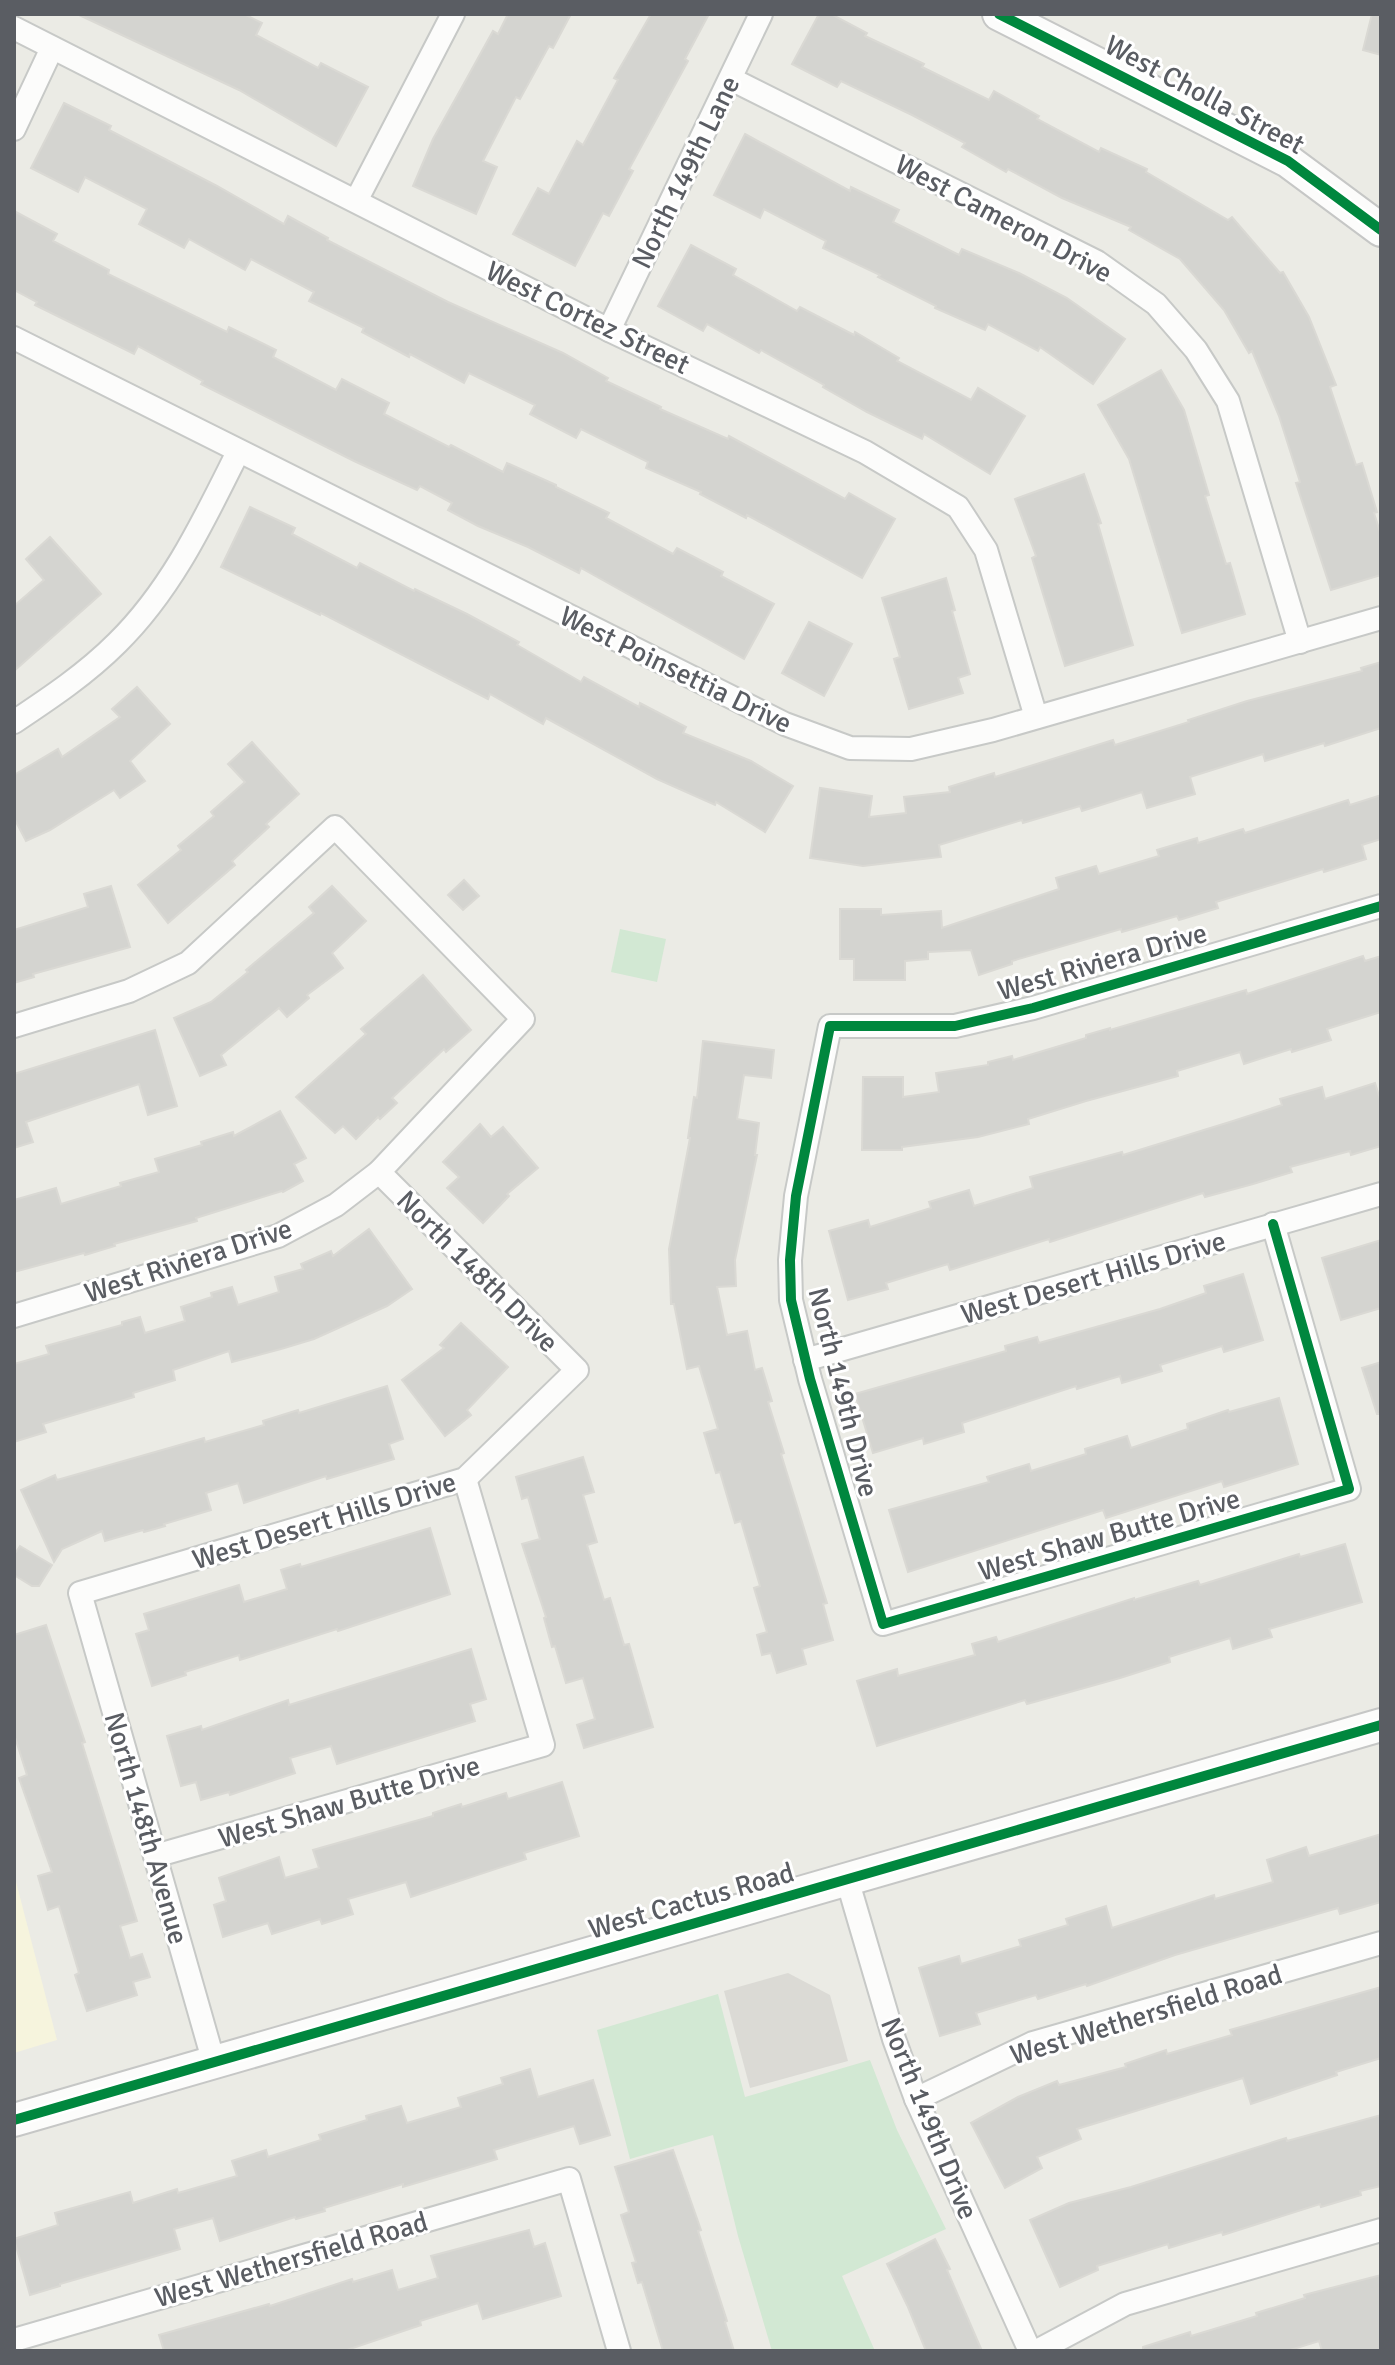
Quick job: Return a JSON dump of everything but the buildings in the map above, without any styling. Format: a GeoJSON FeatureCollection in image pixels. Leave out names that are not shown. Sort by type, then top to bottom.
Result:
{"type":"FeatureCollection","features":[{"type":"Feature","properties":{"kind":"main road","name":"West Cholla Street"},"geometry":{"type":"LineString","coordinates":[[999,14],[1288,161],[1381,230]]}},
{"type":"Feature","properties":{"kind":"main road","name":"West Cactus Road"},"geometry":{"type":"LineString","coordinates":[[14,2120],[1381,1725]]}},
{"type":"Feature","properties":{"kind":"street"},"geometry":{"type":"LineString","coordinates":[[356,201],[453,14]]}},
{"type":"Feature","properties":{"kind":"street","name":"North 149th Lane"},"geometry":{"type":"LineString","coordinates":[[609,330],[761,14]]}},
{"type":"Feature","properties":{"kind":"street","name":"West Cortez Street"},"geometry":{"type":"LineString","coordinates":[[14,28],[609,330],[865,452],[958,507],[986,550],[1036,717]]}},
{"type":"Feature","properties":{"kind":"street"},"geometry":{"type":"LineString","coordinates":[[14,129],[52,48]]}},
{"type":"Feature","properties":{"kind":"street","name":"West Cameron Drive"},"geometry":{"type":"LineString","coordinates":[[731,79],[1097,262],[1156,304],[1196,350],[1228,401],[1300,642]]}},
{"type":"Feature","properties":{"kind":"street","name":"West Poinsettia Drive"},"geometry":{"type":"LineString","coordinates":[[14,338],[785,724],[850,748],[911,749],[1036,717],[1381,618]]}},
{"type":"Feature","properties":{"kind":"street"},"geometry":{"type":"LineString","coordinates":[[14,722],[61,690],[117,643],[164,587],[197,535],[238,452]]}},
{"type":"Feature","properties":{"kind":"street","name":"West Riviera Drive"},"geometry":{"type":"LineString","coordinates":[[14,1026],[129,991],[188,963],[335,827],[523,1019],[379,1172],[336,1205],[278,1236],[14,1316]]}},
{"type":"Feature","properties":{"kind":"street","name":"West Riviera Drive"},"geometry":{"type":"LineString","coordinates":[[830,1026],[955,1026],[1033,1008],[1381,906]]}},
{"type":"Feature","properties":{"kind":"street","name":"North 149th Drive"},"geometry":{"type":"LineString","coordinates":[[830,1026],[796,1196],[790,1260],[791,1300],[805,1360],[883,1624]]}},
{"type":"Feature","properties":{"kind":"street","name":"North 148th Drive"},"geometry":{"type":"LineString","coordinates":[[379,1172],[577,1370]]}},
{"type":"Feature","properties":{"kind":"street","name":"West Desert Hills Drive"},"geometry":{"type":"LineString","coordinates":[[805,1360],[1381,1194]]}},
{"type":"Feature","properties":{"kind":"street","name":"West Shaw Butte Drive"},"geometry":{"type":"LineString","coordinates":[[883,1624],[1349,1489],[1273,1224]]}},
{"type":"Feature","properties":{"kind":"street","name":"West Desert Hills Drive"},"geometry":{"type":"LineString","coordinates":[[80,1593],[465,1479],[577,1370]]}},
{"type":"Feature","properties":{"kind":"street","name":"West Shaw Butte Drive"},"geometry":{"type":"LineString","coordinates":[[155,1856],[543,1745],[465,1479]]}},
{"type":"Feature","properties":{"kind":"street","name":"North 148th Avenue"},"geometry":{"type":"LineString","coordinates":[[80,1593],[214,2063]]}},
{"type":"Feature","properties":{"kind":"street","name":"North 149th Drive"},"geometry":{"type":"LineString","coordinates":[[847,1879],[894,2039],[916,2099],[1030,2351]]}},
{"type":"Feature","properties":{"kind":"street","name":"West Wethersfield Road"},"geometry":{"type":"LineString","coordinates":[[916,2099],[1033,2043],[1381,1943]]}},
{"type":"Feature","properties":{"kind":"street","name":"West Wethersfield Road"},"geometry":{"type":"LineString","coordinates":[[14,2340],[569,2179],[619,2351]]}},
{"type":"Feature","properties":{"kind":"street"},"geometry":{"type":"LineString","coordinates":[[1037,2351],[1125,2304],[1381,2230]]}},
{"type":"Feature","properties":{"kind":"shaded area"},"geometry":{"type":"Polygon","coordinates":[[[14,1874],[57,2040],[14,2053],[14,1874]]]}},
{"type":"Feature","properties":{"kind":"shaded area"},"geometry":{"type":"Polygon","coordinates":[[[788,1973],[830,1995],[848,2061],[750,2088],[724,1991],[788,1973]]]}},
{"type":"Feature","properties":{"kind":"green space"},"geometry":{"type":"Polygon","coordinates":[[[620,929],[666,939],[657,982],[611,972],[620,929]]]}},
{"type":"Feature","properties":{"kind":"green space"},"geometry":{"type":"Polygon","coordinates":[[[718,1994],[745,2097],[870,2060],[897,2130],[946,2229],[842,2276],[875,2351],[772,2351],[738,2236],[713,2135],[630,2159],[597,2030],[718,1994]]]}},
{"type":"Feature","properties":{"kind":"cycle path"},"geometry":{"type":"LineString","coordinates":[[999,14],[1288,161],[1381,230]]}},
{"type":"Feature","properties":{"kind":"cycle path"},"geometry":{"type":"LineString","coordinates":[[1273,1224],[1349,1489],[883,1624],[810,1379],[791,1300],[790,1260],[796,1196],[830,1026],[955,1026],[1033,1008],[1381,906]]}},
{"type":"Feature","properties":{"kind":"cycle path"},"geometry":{"type":"LineString","coordinates":[[14,2120],[1381,1725]]}}]}
